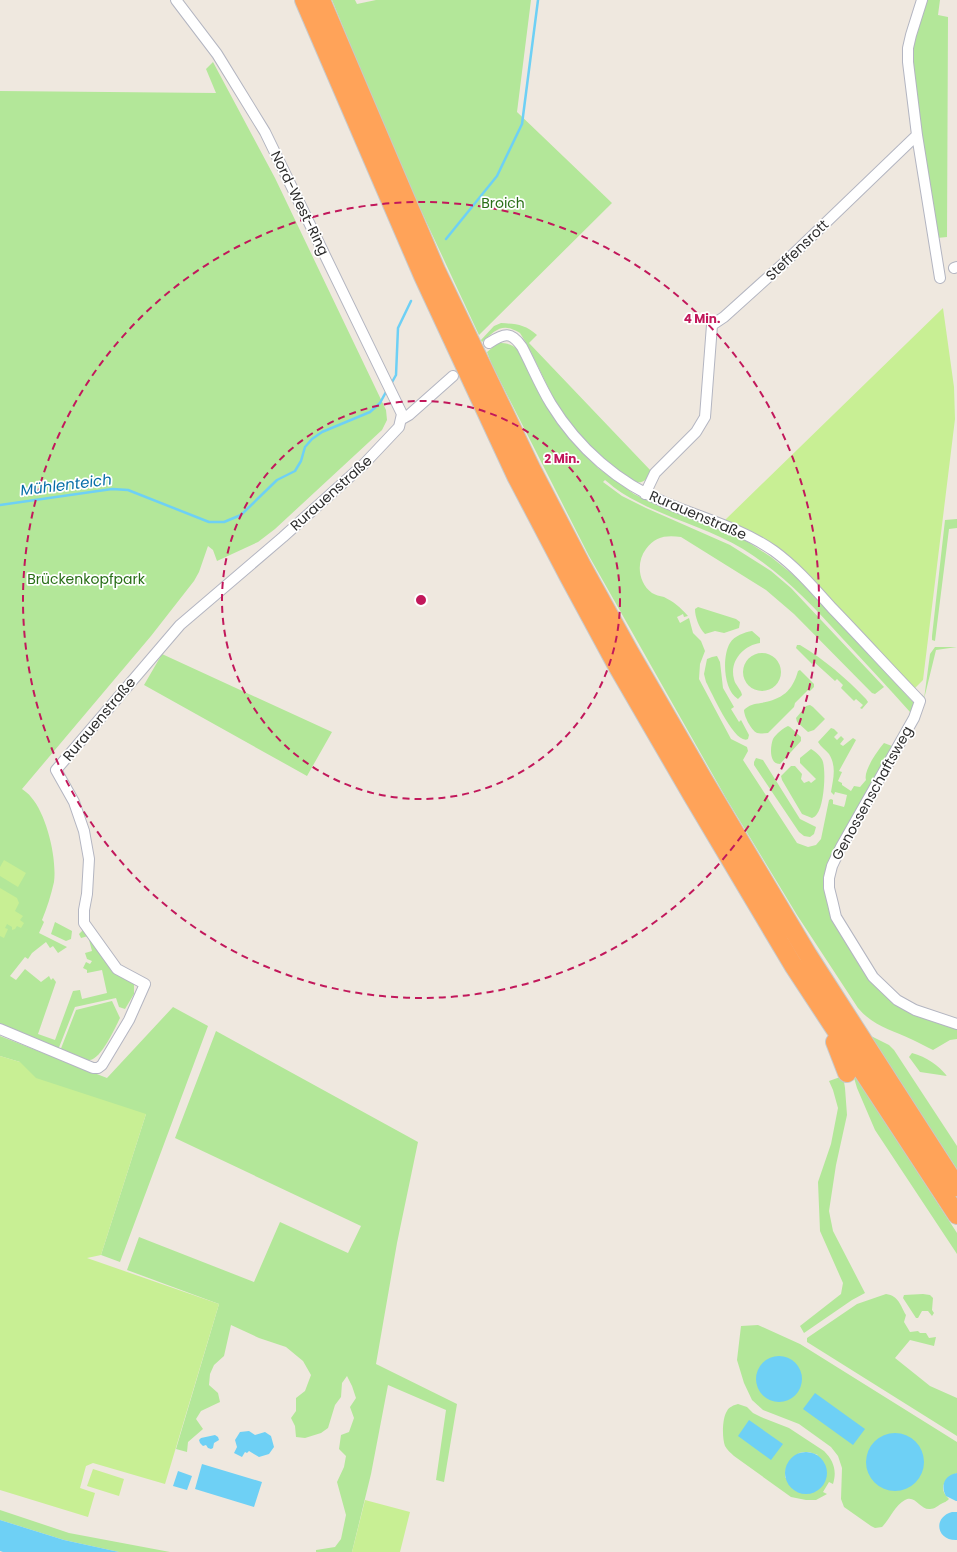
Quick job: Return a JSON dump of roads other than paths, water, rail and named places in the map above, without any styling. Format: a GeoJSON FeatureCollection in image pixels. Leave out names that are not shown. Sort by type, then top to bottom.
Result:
{"type":"FeatureCollection","features":[{"type":"Feature","properties":{"kind":"highway"},"geometry":{"type":"LineString","coordinates":[[304,0],[423,276],[516,476],[613,657],[680,775],[793,965],[957,1215]]}},
{"type":"Feature","properties":{"kind":"highway"},"geometry":{"type":"LineString","coordinates":[[321,0],[436,270],[538,481],[581,564],[629,651],[808,955],[957,1187]]}},
{"type":"Feature","properties":{"kind":"highway"},"geometry":{"type":"LineString","coordinates":[[808,955],[867,1027]]}},
{"type":"Feature","properties":{"kind":"highway"},"geometry":{"type":"LineString","coordinates":[[825,1013],[847,1073]]}},
{"type":"Feature","properties":{"kind":"street","name":"Nord-West-Ring"},"geometry":{"type":"LineString","coordinates":[[176,0],[217,54],[265,132],[402,414],[402,419]]}},
{"type":"Feature","properties":{"kind":"street"},"geometry":{"type":"LineString","coordinates":[[922,0],[911,35],[908,55],[917,135],[940,278]]}},
{"type":"Feature","properties":{"kind":"street","name":"Steffensrott"},"geometry":{"type":"LineString","coordinates":[[646,494],[655,473],[696,432],[705,417],[712,325],[724,317],[785,262],[917,135]]}},
{"type":"Feature","properties":{"kind":"street","name":"Rurauenstraße"},"geometry":{"type":"LineString","coordinates":[[488,343],[499,336],[508,335],[518,341],[551,403],[567,428],[587,450],[610,471],[646,494],[755,539],[774,552],[800,574],[920,700]]}},
{"type":"Feature","properties":{"kind":"street","name":"Rurauenstraße"},"geometry":{"type":"LineString","coordinates":[[0,1029],[93,1068],[98,1068],[102,1065],[129,1020],[145,984],[117,969],[84,923],[89,859],[84,831],[74,802],[56,770],[180,625],[364,464],[399,427],[402,419],[409,416],[453,376]]}},
{"type":"Feature","properties":{"kind":"street","name":"Genossenschaftsweg"},"geometry":{"type":"LineString","coordinates":[[920,700],[914,718],[841,847],[832,866],[829,878],[829,888],[836,917],[873,977],[897,1000],[906,1006],[957,1024]]}},
{"type":"Feature","properties":{"kind":"water"},"geometry":{"type":"Polygon","coordinates":[[[779,1356],[792,1360],[798,1366],[802,1379],[798,1392],[792,1398],[779,1402],[766,1398],[760,1392],[756,1379],[760,1366],[766,1360],[779,1356]]]}},
{"type":"Feature","properties":{"kind":"water"},"geometry":{"type":"Polygon","coordinates":[[[815,1393],[865,1429],[853,1445],[803,1409],[815,1393]]]}},
{"type":"Feature","properties":{"kind":"water"},"geometry":{"type":"Polygon","coordinates":[[[749,1420],[783,1444],[771,1460],[738,1436],[749,1420]]]}},
{"type":"Feature","properties":{"kind":"water"},"geometry":{"type":"Polygon","coordinates":[[[249,1431],[255,1435],[265,1432],[271,1436],[274,1447],[269,1454],[259,1457],[249,1451],[247,1453],[245,1452],[242,1457],[234,1453],[237,1447],[235,1440],[240,1432],[249,1431]]]}},
{"type":"Feature","properties":{"kind":"water"},"geometry":{"type":"Polygon","coordinates":[[[895,1433],[906,1435],[916,1441],[922,1451],[924,1462],[922,1473],[916,1483],[906,1489],[895,1491],[884,1489],[874,1483],[868,1473],[866,1462],[868,1451],[874,1441],[884,1435],[895,1433]]]}},
{"type":"Feature","properties":{"kind":"water"},"geometry":{"type":"Polygon","coordinates":[[[215,1435],[219,1440],[214,1443],[213,1448],[208,1448],[206,1445],[203,1446],[200,1443],[199,1440],[201,1438],[215,1435]]]}},
{"type":"Feature","properties":{"kind":"water"},"geometry":{"type":"Polygon","coordinates":[[[802,1452],[810,1452],[818,1455],[824,1461],[827,1473],[824,1485],[818,1491],[810,1494],[802,1494],[794,1491],[788,1485],[785,1477],[785,1469],[788,1461],[794,1455],[802,1452]]]}},
{"type":"Feature","properties":{"kind":"water"},"geometry":{"type":"Polygon","coordinates":[[[202,1464],[262,1482],[254,1507],[195,1489],[202,1464]]]}},
{"type":"Feature","properties":{"kind":"water"},"geometry":{"type":"Polygon","coordinates":[[[178,1471],[192,1476],[187,1490],[173,1486],[178,1471]]]}},
{"type":"Feature","properties":{"kind":"water"},"geometry":{"type":"Polygon","coordinates":[[[957,1473],[956,1501],[946,1496],[944,1492],[944,1484],[949,1476],[957,1473]]]}},
{"type":"Feature","properties":{"kind":"water"},"geometry":{"type":"Polygon","coordinates":[[[952,1512],[957,1512],[957,1540],[949,1539],[944,1536],[939,1528],[942,1518],[952,1512]]]}},
{"type":"Feature","properties":{"kind":"water"},"geometry":{"type":"Polygon","coordinates":[[[0,1520],[64,1540],[119,1552],[3,1552],[0,1551],[0,1520]]]}},
{"type":"Feature","properties":{"kind":"waterway"},"geometry":{"type":"LineString","coordinates":[[446,239],[497,176],[522,124],[538,0]]}},
{"type":"Feature","properties":{"kind":"waterway","name":"Mühlenteich"},"geometry":{"type":"LineString","coordinates":[[391,384],[396,375],[398,328],[411,301]]}},
{"type":"Feature","properties":{"kind":"waterway","name":"Mühlenteich"},"geometry":{"type":"LineString","coordinates":[[0,505],[112,489],[128,490],[209,522],[224,522],[241,515],[277,480],[295,471],[301,461],[305,447],[312,439],[322,432],[370,412],[380,403],[387,390]]}},
{"type":"Feature","properties":{"kind":"park label","name":"Broich"},"geometry":{"type":"Point","coordinates":[503,203]}},
{"type":"Feature","properties":{"kind":"park label","name":"Brückenkopfpark"},"geometry":{"type":"Point","coordinates":[86,579]}}]}
